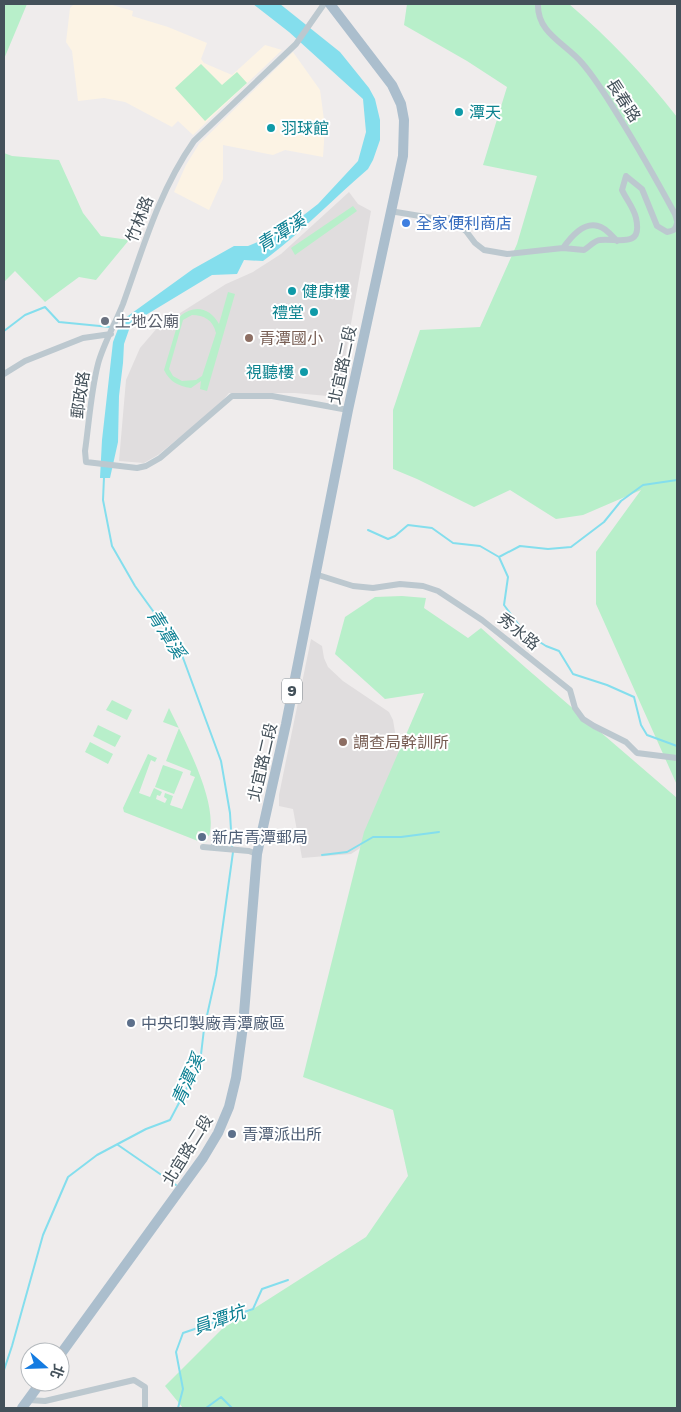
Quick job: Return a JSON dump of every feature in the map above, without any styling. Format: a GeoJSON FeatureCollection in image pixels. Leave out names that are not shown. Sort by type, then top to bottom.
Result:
{"type":"FeatureCollection","features":[{"type":"Feature","properties":{"kind":"main road","name":"北宜路二段"},"geometry":{"type":"LineString","coordinates":[[69,1342],[211,1145],[223,1123],[233,1093],[240,1053],[253,852],[286,724],[348,410],[403,156],[404,126],[401,104],[392,84],[330,4]]}},
{"type":"Feature","properties":{"kind":"main road"},"geometry":{"type":"LineString","coordinates":[[25,1404],[34,1392]]}},
{"type":"Feature","properties":{"kind":"street","name":"竹林路"},"geometry":{"type":"LineString","coordinates":[[111,334],[148,231],[165,190],[183,157],[194,141],[296,44],[324,4]]}},
{"type":"Feature","properties":{"kind":"street","name":"長春路"},"geometry":{"type":"LineString","coordinates":[[390,212],[432,218],[449,218],[466,231],[475,243],[484,250],[507,254],[563,248],[584,250],[598,240],[627,241],[633,239],[636,232],[636,218],[622,190],[626,176],[642,189],[657,226],[667,232],[676,228],[675,214],[639,150],[597,83],[581,62],[542,26],[537,14],[538,4]]}},
{"type":"Feature","properties":{"kind":"street"},"geometry":{"type":"LineString","coordinates":[[563,248],[571,237],[588,225],[600,226],[617,241]]}},
{"type":"Feature","properties":{"kind":"street"},"geometry":{"type":"LineString","coordinates":[[4,374],[25,362],[83,338],[111,334]]}},
{"type":"Feature","properties":{"kind":"street","name":"郵政路"},"geometry":{"type":"LineString","coordinates":[[111,334],[98,363],[85,451],[86,462],[137,468],[146,466],[160,458],[232,396],[272,396],[348,410]]}},
{"type":"Feature","properties":{"kind":"street","name":"秀水路"},"geometry":{"type":"LineString","coordinates":[[315,574],[353,586],[373,588],[400,584],[424,586],[438,591],[482,620],[570,690],[575,708],[583,719],[626,742],[637,753],[677,758]]}},
{"type":"Feature","properties":{"kind":"street"},"geometry":{"type":"LineString","coordinates":[[214,836],[217,848]]}},
{"type":"Feature","properties":{"kind":"street"},"geometry":{"type":"LineString","coordinates":[[203,847],[253,852]]}},
{"type":"Feature","properties":{"kind":"street"},"geometry":{"type":"LineString","coordinates":[[25,1404],[134,1380],[144,1387],[145,1408]]}},
{"type":"Feature","properties":{"kind":"shaded area"},"geometry":{"type":"Polygon","coordinates":[[[74,4],[109,4],[133,11],[132,16],[168,27],[207,43],[201,59],[204,63],[232,75],[265,45],[282,50],[193,135],[178,121],[172,127],[125,102],[104,98],[78,101],[72,51],[66,42],[70,8],[74,4]]]}},
{"type":"Feature","properties":{"kind":"shaded area"},"geometry":{"type":"Polygon","coordinates":[[[293,52],[320,90],[325,127],[323,157],[285,150],[273,155],[223,145],[223,179],[209,210],[174,192],[186,165],[199,144],[293,52]]]}},
{"type":"Feature","properties":{"kind":"shaded area","name":"青潭國小"},"geometry":{"type":"Polygon","coordinates":[[[349,192],[358,204],[371,211],[338,397],[295,393],[229,393],[218,406],[158,455],[144,463],[119,461],[126,380],[140,348],[158,327],[226,284],[253,272],[281,254],[349,192]]]}},
{"type":"Feature","properties":{"kind":"shaded area","name":"調查局幹訓所"},"geometry":{"type":"Polygon","coordinates":[[[311,639],[322,646],[328,667],[343,681],[389,712],[393,720],[400,762],[374,839],[351,854],[302,858],[293,809],[279,806],[279,795],[311,639]]]}},
{"type":"Feature","properties":{"kind":"green space"},"geometry":{"type":"Polygon","coordinates":[[[4,4],[27,4],[4,59],[4,4]]]}},
{"type":"Feature","properties":{"kind":"green space"},"geometry":{"type":"Polygon","coordinates":[[[407,4],[569,4],[626,58],[677,117],[677,785],[596,604],[596,552],[641,490],[583,515],[556,519],[510,490],[474,507],[393,469],[393,410],[420,330],[480,327],[517,244],[537,176],[483,165],[507,87],[467,61],[404,25],[407,4]]]}},
{"type":"Feature","properties":{"kind":"green space"},"geometry":{"type":"Polygon","coordinates":[[[201,64],[222,85],[237,72],[247,83],[205,121],[175,88],[201,64]]]}},
{"type":"Feature","properties":{"kind":"green space"},"geometry":{"type":"Polygon","coordinates":[[[4,153],[12,156],[59,160],[83,213],[101,236],[129,240],[96,280],[79,277],[45,302],[15,271],[4,282],[4,153]]]}},
{"type":"Feature","properties":{"kind":"green space"},"geometry":{"type":"Polygon","coordinates":[[[353,206],[357,211],[295,255],[291,248],[353,206]]]}},
{"type":"Feature","properties":{"kind":"green space"},"geometry":{"type":"Polygon","coordinates":[[[228,292],[235,294],[207,391],[200,389],[201,381],[191,388],[178,385],[164,370],[180,316],[191,310],[207,311],[219,324],[228,292]],[[196,315],[183,320],[169,369],[173,376],[182,381],[196,380],[202,376],[216,333],[215,328],[210,322],[204,317],[196,315]]]}},
{"type":"Feature","properties":{"kind":"green space"},"geometry":{"type":"Polygon","coordinates":[[[402,596],[426,598],[424,608],[468,638],[481,628],[677,798],[677,1408],[183,1408],[165,1386],[222,1329],[366,1237],[408,1176],[393,1110],[303,1077],[364,832],[424,693],[385,699],[335,654],[345,617],[375,597],[402,596]]]}},
{"type":"Feature","properties":{"kind":"green space"},"geometry":{"type":"Polygon","coordinates":[[[112,700],[132,710],[127,720],[106,710],[112,700]]]}},
{"type":"Feature","properties":{"kind":"green space"},"geometry":{"type":"Polygon","coordinates":[[[169,708],[175,721],[179,728],[163,722],[169,708]]]}},
{"type":"Feature","properties":{"kind":"green space"},"geometry":{"type":"Polygon","coordinates":[[[98,725],[121,736],[115,747],[93,736],[98,725]]]}},
{"type":"Feature","properties":{"kind":"green space"},"geometry":{"type":"Polygon","coordinates":[[[179,728],[205,789],[209,806],[211,822],[209,836],[198,831],[196,837],[207,841],[203,843],[124,812],[123,808],[148,754],[157,758],[155,762],[151,760],[139,793],[150,797],[154,788],[162,792],[160,796],[157,795],[156,799],[165,803],[167,799],[164,797],[165,793],[173,796],[170,805],[182,809],[195,777],[190,775],[191,771],[166,761],[179,728]]]}},
{"type":"Feature","properties":{"kind":"green space"},"geometry":{"type":"Polygon","coordinates":[[[90,742],[113,754],[108,764],[85,752],[90,742]]]}},
{"type":"Feature","properties":{"kind":"green space"},"geometry":{"type":"Polygon","coordinates":[[[163,765],[183,772],[174,794],[155,787],[163,765]]]}},
{"type":"Feature","properties":{"kind":"water"},"geometry":{"type":"Polygon","coordinates":[[[253,4],[280,4],[340,52],[369,88],[375,99],[380,120],[380,140],[368,169],[303,228],[263,261],[244,260],[237,274],[212,275],[131,324],[124,344],[119,396],[118,442],[110,478],[100,478],[102,440],[113,342],[121,321],[193,269],[234,246],[248,246],[270,237],[296,221],[318,204],[358,161],[366,132],[363,99],[289,32],[253,4]]]}},
{"type":"Feature","properties":{"kind":"waterway"},"geometry":{"type":"LineString","coordinates":[[4,331],[25,315],[45,307],[59,322],[110,327]]}},
{"type":"Feature","properties":{"kind":"waterway","name":"青潭溪"},"geometry":{"type":"LineString","coordinates":[[104,477],[103,500],[112,546],[135,586],[179,647],[221,761],[230,813],[232,847]]}},
{"type":"Feature","properties":{"kind":"waterway"},"geometry":{"type":"LineString","coordinates":[[499,557],[520,546],[548,549],[571,547],[604,522],[621,501],[643,485],[677,480]]}},
{"type":"Feature","properties":{"kind":"waterway"},"geometry":{"type":"LineString","coordinates":[[368,530],[388,539],[395,536],[408,525],[432,528],[453,543],[480,546],[499,557],[508,577],[504,605],[524,632],[546,646],[559,651],[573,674],[607,685],[634,697],[641,725],[647,735],[677,746]]}},
{"type":"Feature","properties":{"kind":"waterway"},"geometry":{"type":"LineString","coordinates":[[322,855],[347,852],[373,837],[401,837],[439,832]]}},
{"type":"Feature","properties":{"kind":"waterway","name":"青潭溪"},"geometry":{"type":"LineString","coordinates":[[4,1370],[43,1235],[68,1177],[97,1155],[146,1129],[170,1120],[200,1063],[204,1029],[216,975],[233,852]]}},
{"type":"Feature","properties":{"kind":"waterway","name":"員潭坑"},"geometry":{"type":"LineString","coordinates":[[118,1145],[176,1185]]}},
{"type":"Feature","properties":{"kind":"waterway","name":"員潭坑"},"geometry":{"type":"LineString","coordinates":[[178,1408],[183,1389],[176,1352],[183,1333],[253,1309],[262,1289],[288,1280]]}},
{"type":"Feature","properties":{"kind":"waterway","name":"員潭坑"},"geometry":{"type":"LineString","coordinates":[[206,1408],[221,1397],[232,1408]]}},
{"type":"Feature","properties":{"kind":"place","name":"潭天"},"geometry":{"type":"Point","coordinates":[459,112]}},
{"type":"Feature","properties":{"kind":"place","name":"羽球館"},"geometry":{"type":"Point","coordinates":[271,128]}},
{"type":"Feature","properties":{"kind":"place","name":"全家便利商店"},"geometry":{"type":"Point","coordinates":[406,223]}},
{"type":"Feature","properties":{"kind":"place","name":"健康樓"},"geometry":{"type":"Point","coordinates":[292,291]}},
{"type":"Feature","properties":{"kind":"place","name":"禮堂"},"geometry":{"type":"Point","coordinates":[314,312]}},
{"type":"Feature","properties":{"kind":"place","name":"土地公廟"},"geometry":{"type":"Point","coordinates":[105,321]}},
{"type":"Feature","properties":{"kind":"place","name":"青潭國小"},"geometry":{"type":"Point","coordinates":[249,338]}},
{"type":"Feature","properties":{"kind":"place","name":"視聽樓"},"geometry":{"type":"Point","coordinates":[304,372]}},
{"type":"Feature","properties":{"kind":"place","name":"調查局幹訓所"},"geometry":{"type":"Point","coordinates":[343,742]}},
{"type":"Feature","properties":{"kind":"place","name":"新店青潭郵局"},"geometry":{"type":"Point","coordinates":[202,837]}},
{"type":"Feature","properties":{"kind":"place","name":"中央印製廠青潭廠區"},"geometry":{"type":"Point","coordinates":[131,1023]}},
{"type":"Feature","properties":{"kind":"place","name":"青潭派出所"},"geometry":{"type":"Point","coordinates":[232,1134]}}]}
